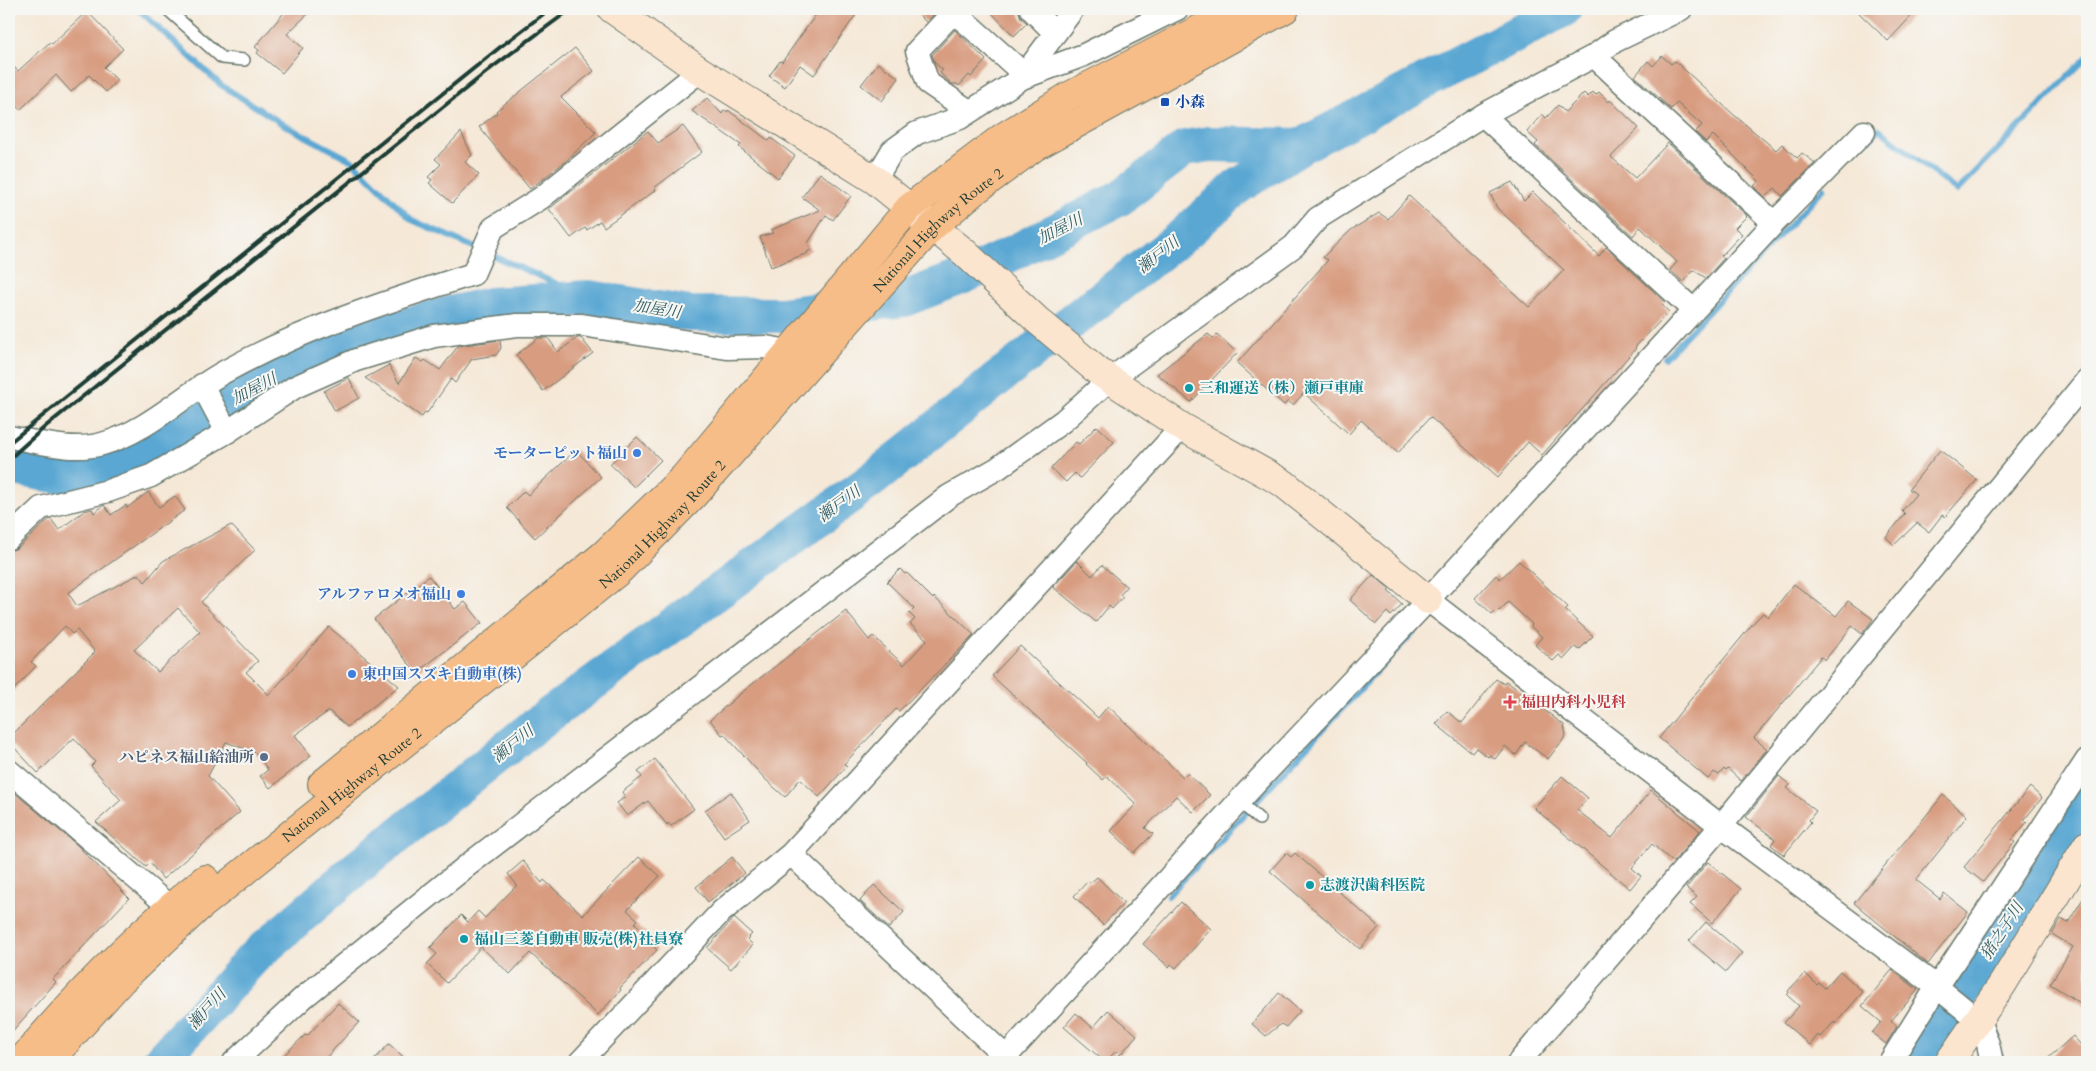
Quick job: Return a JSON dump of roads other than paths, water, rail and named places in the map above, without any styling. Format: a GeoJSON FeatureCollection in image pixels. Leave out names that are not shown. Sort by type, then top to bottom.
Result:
{"type":"FeatureCollection","features":[{"type":"Feature","properties":{"kind":"highway","name":"National Highway Route 2"},"geometry":{"type":"LineString","coordinates":[[20,1062],[106,966],[170,907],[602,556],[684,477],[909,208],[1003,137],[1068,96],[1239,9]]}},
{"type":"Feature","properties":{"kind":"highway","name":"National Highway Route 2"},"geometry":{"type":"LineString","coordinates":[[48,1062],[122,980],[197,909],[619,571],[692,498],[932,227],[972,193],[1036,146],[1285,9]]}},
{"type":"Feature","properties":{"kind":"street"},"geometry":{"type":"LineString","coordinates":[[612,9],[700,71],[875,180],[964,252],[1037,320],[1104,376],[1182,427],[1282,483],[1434,604],[1721,826],[1974,1017],[1988,1044],[1992,1062]]}},
{"type":"Feature","properties":{"kind":"street"},"geometry":{"type":"LineString","coordinates":[[1031,9],[1054,32]]}},
{"type":"Feature","properties":{"kind":"street"},"geometry":{"type":"LineString","coordinates":[[1022,78],[1054,32],[1074,9]]}},
{"type":"Feature","properties":{"kind":"street"},"geometry":{"type":"LineString","coordinates":[[875,180],[892,151],[918,133],[960,118],[1022,78],[1084,55],[1177,9]]}},
{"type":"Feature","properties":{"kind":"street"},"geometry":{"type":"LineString","coordinates":[[243,1059],[304,998],[468,865],[949,496],[998,468],[1063,421],[1104,376],[1294,246],[1318,218],[1483,115],[1594,56],[1615,41],[1681,9]]}},
{"type":"Feature","properties":{"kind":"street"},"geometry":{"type":"LineString","coordinates":[[970,111],[928,83],[917,51],[949,17],[960,17],[1015,66],[1022,78]]}},
{"type":"Feature","properties":{"kind":"street"},"geometry":{"type":"LineString","coordinates":[[1084,55],[1098,81]]}},
{"type":"Feature","properties":{"kind":"street"},"geometry":{"type":"LineString","coordinates":[[1594,56],[1774,223]]}},
{"type":"Feature","properties":{"kind":"street"},"geometry":{"type":"LineString","coordinates":[[9,437],[77,448],[103,443],[144,425],[204,389],[227,370],[301,334],[379,304],[473,274],[492,228],[541,198],[700,71]]}},
{"type":"Feature","properties":{"kind":"street"},"geometry":{"type":"LineString","coordinates":[[1483,115],[1694,310]]}},
{"type":"Feature","properties":{"kind":"street"},"geometry":{"type":"LineString","coordinates":[[790,854],[1004,1059],[1242,803],[1434,604],[1694,310],[1774,223],[1864,132]]}},
{"type":"Feature","properties":{"kind":"street"},"geometry":{"type":"LineString","coordinates":[[9,538],[41,508],[108,491],[151,476],[295,387],[356,360],[434,336],[517,325],[582,325],[726,348],[766,347],[797,343]]}},
{"type":"Feature","properties":{"kind":"street"},"geometry":{"type":"LineString","coordinates":[[1519,1062],[1721,826],[2087,380]]}},
{"type":"Feature","properties":{"kind":"street"},"geometry":{"type":"LineString","coordinates":[[204,389],[225,429]]}},
{"type":"Feature","properties":{"kind":"street"},"geometry":{"type":"LineString","coordinates":[[580,1062],[721,912],[790,854],[1182,427]]}},
{"type":"Feature","properties":{"kind":"street"},"geometry":{"type":"LineString","coordinates":[[1890,1062],[2087,760]]}},
{"type":"Feature","properties":{"kind":"street"},"geometry":{"type":"LineString","coordinates":[[9,770],[170,907]]}},
{"type":"Feature","properties":{"kind":"street"},"geometry":{"type":"LineString","coordinates":[[1949,1062],[1974,1017],[2087,845]]}},
{"type":"Feature","properties":{"kind":"lane"},"geometry":{"type":"LineString","coordinates":[[167,9],[222,58],[244,60]]}},
{"type":"Feature","properties":{"kind":"lane"},"geometry":{"type":"LineString","coordinates":[[1242,803],[1259,819]]}},
{"type":"Feature","properties":{"kind":"waterway"},"geometry":{"type":"LineString","coordinates":[[138,9],[221,85],[286,126],[351,160],[412,220],[589,298]]}},
{"type":"Feature","properties":{"kind":"waterway","name":"瀬戸川"},"geometry":{"type":"LineString","coordinates":[[159,1062],[253,958],[352,872],[534,726],[873,479],[996,380],[1181,237],[1237,187],[1301,146],[1564,9]]}},
{"type":"Feature","properties":{"kind":"waterway"},"geometry":{"type":"LineString","coordinates":[[1870,139],[1879,129],[1957,191],[2087,57]]}},
{"type":"Feature","properties":{"kind":"waterway","name":"加屋川"},"geometry":{"type":"LineString","coordinates":[[9,467],[65,477],[108,466],[307,361],[372,335],[435,317],[490,305],[589,298],[690,314],[781,315],[904,299],[964,276],[1003,258],[1120,198],[1185,148],[1209,144],[1301,146]]}},
{"type":"Feature","properties":{"kind":"waterway"},"geometry":{"type":"LineString","coordinates":[[1665,358],[1824,188]]}},
{"type":"Feature","properties":{"kind":"waterway"},"geometry":{"type":"LineString","coordinates":[[1168,896],[1434,610]]}},
{"type":"Feature","properties":{"kind":"waterway","name":"猪之子川"},"geometry":{"type":"LineString","coordinates":[[1916,1062],[2087,799]]}},
{"type":"Feature","properties":{"kind":"railway"},"geometry":{"type":"LineString","coordinates":[[9,443],[550,9]]}},
{"type":"Feature","properties":{"kind":"railway"},"geometry":{"type":"LineString","coordinates":[[9,459],[46,426],[494,66],[571,9]]}},
{"type":"Feature","properties":{"kind":"place","name":"小森"},"geometry":{"type":"Point","coordinates":[1165,102]}},
{"type":"Feature","properties":{"kind":"place","name":"三和運送（株）瀬戸車庫"},"geometry":{"type":"Point","coordinates":[1189,388]}},
{"type":"Feature","properties":{"kind":"place","name":"モーターピット福山"},"geometry":{"type":"Point","coordinates":[637,453]}},
{"type":"Feature","properties":{"kind":"place","name":"アルファロメオ福山"},"geometry":{"type":"Point","coordinates":[461,594]}},
{"type":"Feature","properties":{"kind":"place","name":"東中国スズキ自動車(株)"},"geometry":{"type":"Point","coordinates":[352,674]}},
{"type":"Feature","properties":{"kind":"place","name":"福田内科小児科"},"geometry":{"type":"Point","coordinates":[1510,702]}},
{"type":"Feature","properties":{"kind":"place","name":"ハピネス福山給油所"},"geometry":{"type":"Point","coordinates":[264,757]}},
{"type":"Feature","properties":{"kind":"place","name":"志渡沢歯科医院"},"geometry":{"type":"Point","coordinates":[1310,885]}},
{"type":"Feature","properties":{"kind":"place","name":"福山三菱自動車 販売(株)社員寮"},"geometry":{"type":"Point","coordinates":[464,939]}}]}
